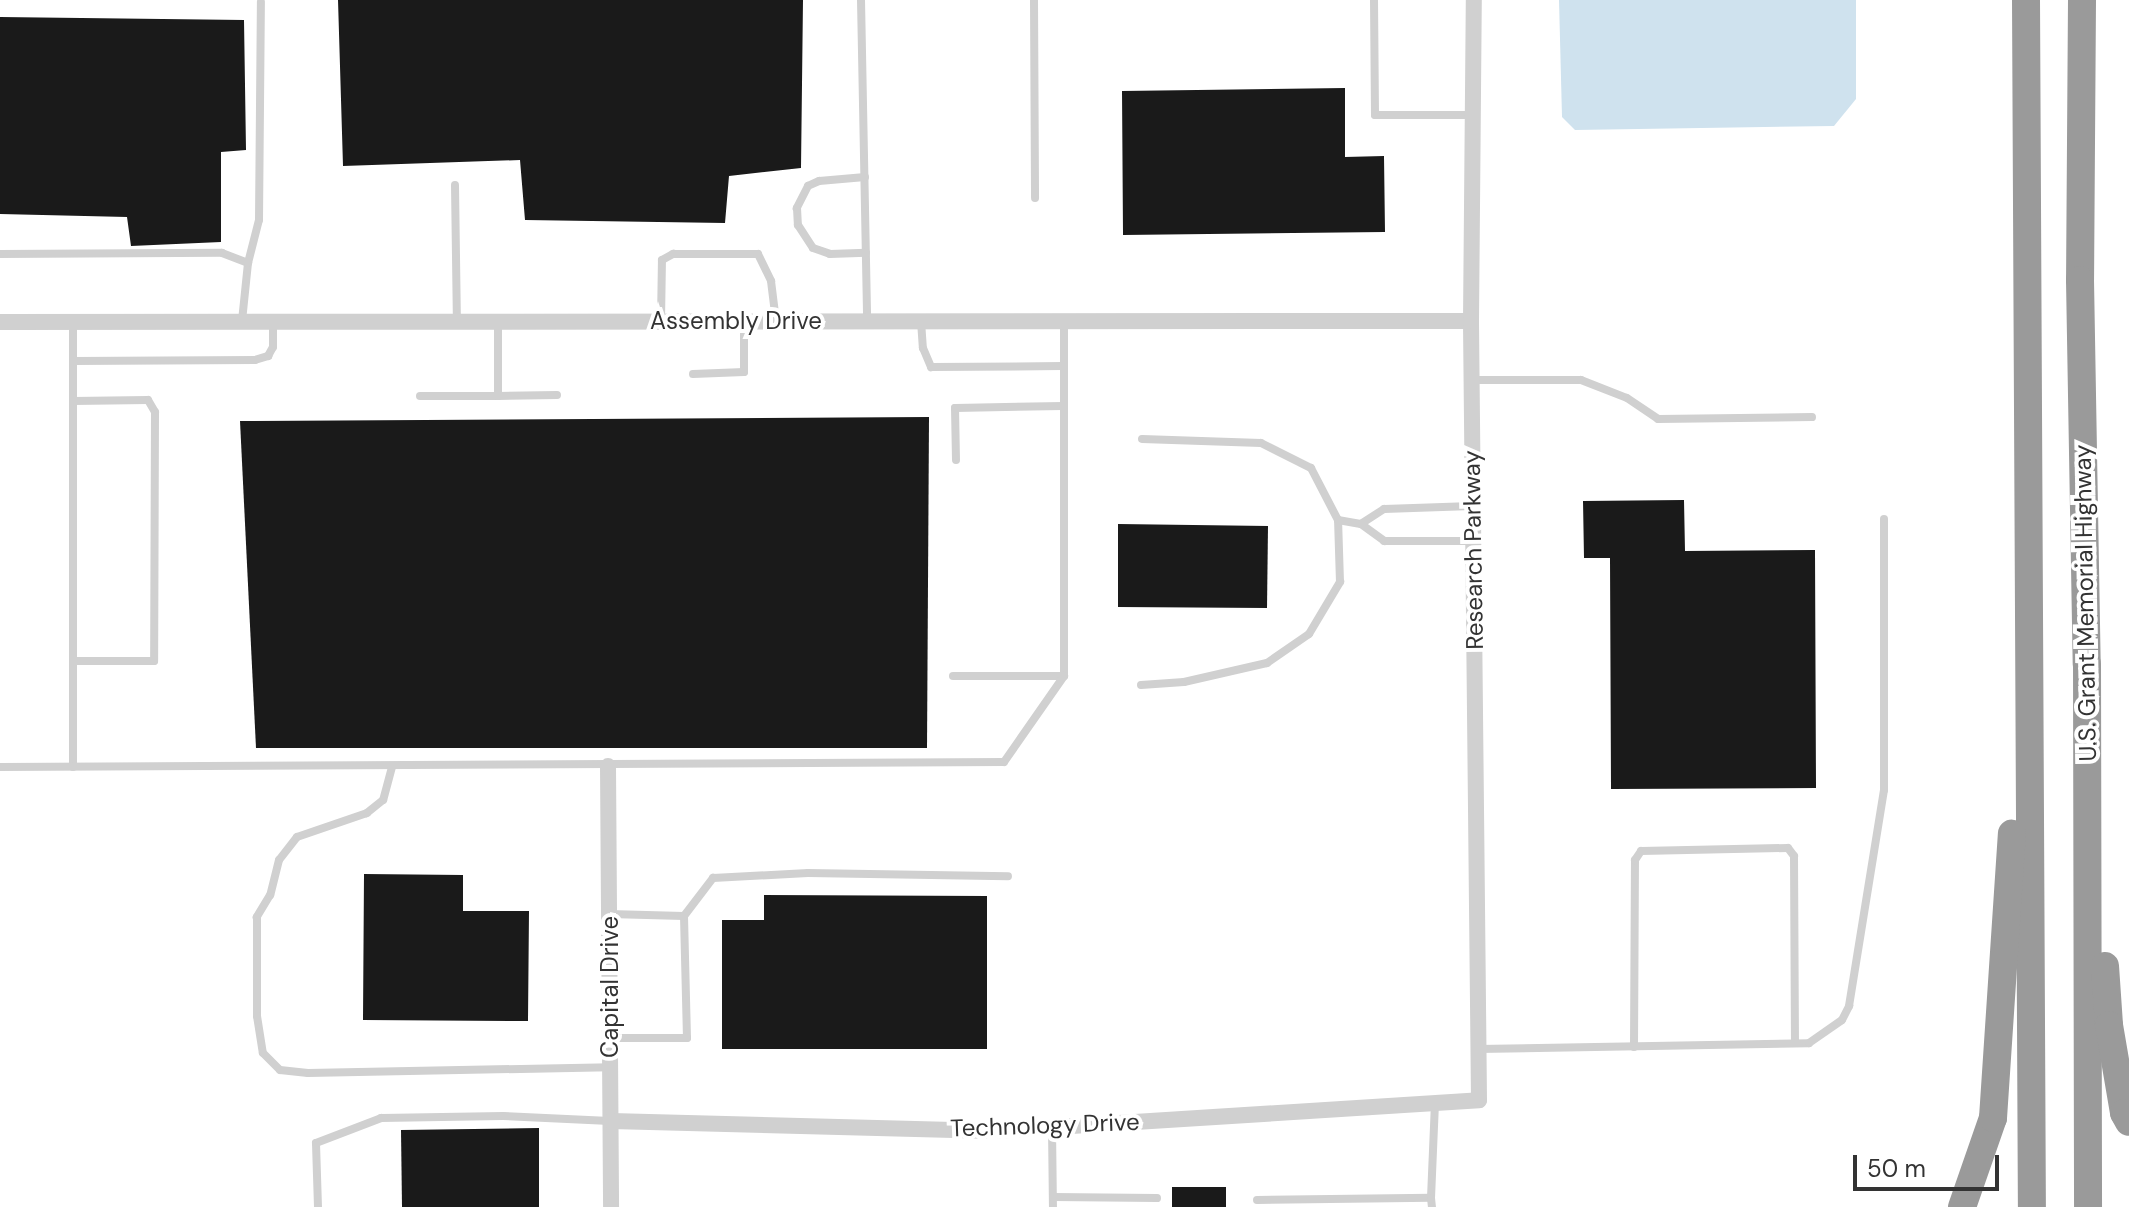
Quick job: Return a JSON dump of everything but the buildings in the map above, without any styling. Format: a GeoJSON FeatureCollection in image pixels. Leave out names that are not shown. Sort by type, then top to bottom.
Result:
{"type":"FeatureCollection","features":[{"type":"Feature","properties":{"kind":"highway"},"geometry":{"type":"LineString","coordinates":[[2026,0],[2032,1207]]}},
{"type":"Feature","properties":{"kind":"highway","name":"U.S. Grant Memorial Highway"},"geometry":{"type":"LineString","coordinates":[[2082,0],[2080,280],[2087,664],[2088,1207]]}},
{"type":"Feature","properties":{"kind":"highway"},"geometry":{"type":"LineString","coordinates":[[1962,1207],[1993,1118],[2028,586]]}},
{"type":"Feature","properties":{"kind":"highway"},"geometry":{"type":"LineString","coordinates":[[2087,664],[2109,1025],[2124,1113],[2129,1122]]}},
{"type":"Feature","properties":{"kind":"street","name":"Research Parkway"},"geometry":{"type":"LineString","coordinates":[[1474,0],[1471,321],[1479,1100]]}},
{"type":"Feature","properties":{"kind":"street","name":"Assembly Drive"},"geometry":{"type":"LineString","coordinates":[[0,322],[1471,321]]}},
{"type":"Feature","properties":{"kind":"street","name":"Capital Drive"},"geometry":{"type":"LineString","coordinates":[[608,766],[611,1207]]}},
{"type":"Feature","properties":{"kind":"street","name":"Technology Drive"},"geometry":{"type":"LineString","coordinates":[[611,1121],[992,1131],[1479,1100]]}},
{"type":"Feature","properties":{"kind":"lane"},"geometry":{"type":"LineString","coordinates":[[861,0],[867,321]]}},
{"type":"Feature","properties":{"kind":"lane"},"geometry":{"type":"LineString","coordinates":[[1034,0],[1035,198]]}},
{"type":"Feature","properties":{"kind":"lane"},"geometry":{"type":"LineString","coordinates":[[1374,0],[1375,115],[1473,115]]}},
{"type":"Feature","properties":{"kind":"lane"},"geometry":{"type":"LineString","coordinates":[[242,321],[248,263],[259,220],[261,2]]}},
{"type":"Feature","properties":{"kind":"lane"},"geometry":{"type":"LineString","coordinates":[[865,177],[819,181],[808,186],[797,208],[798,225],[813,248],[830,254],[866,253]]}},
{"type":"Feature","properties":{"kind":"lane"},"geometry":{"type":"LineString","coordinates":[[455,185],[457,321]]}},
{"type":"Feature","properties":{"kind":"lane"},"geometry":{"type":"LineString","coordinates":[[0,254],[222,253],[248,263]]}},
{"type":"Feature","properties":{"kind":"lane"},"geometry":{"type":"LineString","coordinates":[[661,321],[662,260],[673,254],[758,254],[771,281],[776,321]]}},
{"type":"Feature","properties":{"kind":"lane"},"geometry":{"type":"LineString","coordinates":[[0,767],[1004,762],[1064,676],[1064,320]]}},
{"type":"Feature","properties":{"kind":"lane"},"geometry":{"type":"LineString","coordinates":[[73,361],[255,360],[268,356],[273,347],[273,321]]}},
{"type":"Feature","properties":{"kind":"lane"},"geometry":{"type":"LineString","coordinates":[[498,321],[498,396]]}},
{"type":"Feature","properties":{"kind":"lane"},"geometry":{"type":"LineString","coordinates":[[693,374],[744,372],[744,321]]}},
{"type":"Feature","properties":{"kind":"lane"},"geometry":{"type":"LineString","coordinates":[[921,321],[923,348],[931,367],[1062,366]]}},
{"type":"Feature","properties":{"kind":"lane"},"geometry":{"type":"LineString","coordinates":[[73,322],[73,767]]}},
{"type":"Feature","properties":{"kind":"lane"},"geometry":{"type":"LineString","coordinates":[[1472,380],[1581,380],[1627,398],[1658,419],[1812,417]]}},
{"type":"Feature","properties":{"kind":"lane"},"geometry":{"type":"LineString","coordinates":[[420,396],[557,395]]}},
{"type":"Feature","properties":{"kind":"lane"},"geometry":{"type":"LineString","coordinates":[[73,401],[148,400],[155,412],[154,661],[73,661]]}},
{"type":"Feature","properties":{"kind":"lane"},"geometry":{"type":"LineString","coordinates":[[956,460],[955,408],[1063,406]]}},
{"type":"Feature","properties":{"kind":"lane"},"geometry":{"type":"LineString","coordinates":[[1141,685],[1184,682],[1267,663],[1309,634],[1340,582],[1338,520],[1311,468],[1261,443],[1142,439]]}},
{"type":"Feature","properties":{"kind":"lane"},"geometry":{"type":"LineString","coordinates":[[1361,524],[1384,509],[1473,506]]}},
{"type":"Feature","properties":{"kind":"lane"},"geometry":{"type":"LineString","coordinates":[[1478,1049],[1809,1043],[1842,1020],[1849,1006],[1884,790],[1884,519]]}},
{"type":"Feature","properties":{"kind":"lane"},"geometry":{"type":"LineString","coordinates":[[1338,520],[1361,524],[1384,541],[1473,541]]}},
{"type":"Feature","properties":{"kind":"lane"},"geometry":{"type":"LineString","coordinates":[[953,676],[1064,676]]}},
{"type":"Feature","properties":{"kind":"lane"},"geometry":{"type":"LineString","coordinates":[[392,767],[383,800],[375,807],[367,813],[297,837],[279,860],[270,895],[257,917],[257,1016],[263,1053],[280,1070],[308,1073],[610,1067]]}},
{"type":"Feature","properties":{"kind":"lane"},"geometry":{"type":"LineString","coordinates":[[1634,1047],[1635,860],[1641,851],[1788,848],[1794,856],[1795,1043]]}},
{"type":"Feature","properties":{"kind":"lane"},"geometry":{"type":"LineString","coordinates":[[610,1038],[687,1038],[684,916],[713,878],[808,873],[1008,876]]}},
{"type":"Feature","properties":{"kind":"lane"},"geometry":{"type":"LineString","coordinates":[[609,914],[684,916]]}},
{"type":"Feature","properties":{"kind":"lane"},"geometry":{"type":"LineString","coordinates":[[1257,1200],[1432,1203],[1435,1103]]}},
{"type":"Feature","properties":{"kind":"lane"},"geometry":{"type":"LineString","coordinates":[[318,1207],[316,1143],[381,1118],[503,1116],[611,1121]]}},
{"type":"Feature","properties":{"kind":"lane"},"geometry":{"type":"LineString","coordinates":[[1052,1127],[1053,1202],[1157,1198]]}},
{"type":"Feature","properties":{"kind":"water"},"geometry":{"type":"Polygon","coordinates":[[[1559,0],[1856,0],[1856,99],[1834,126],[1575,130],[1562,117],[1559,0]]]}}]}
